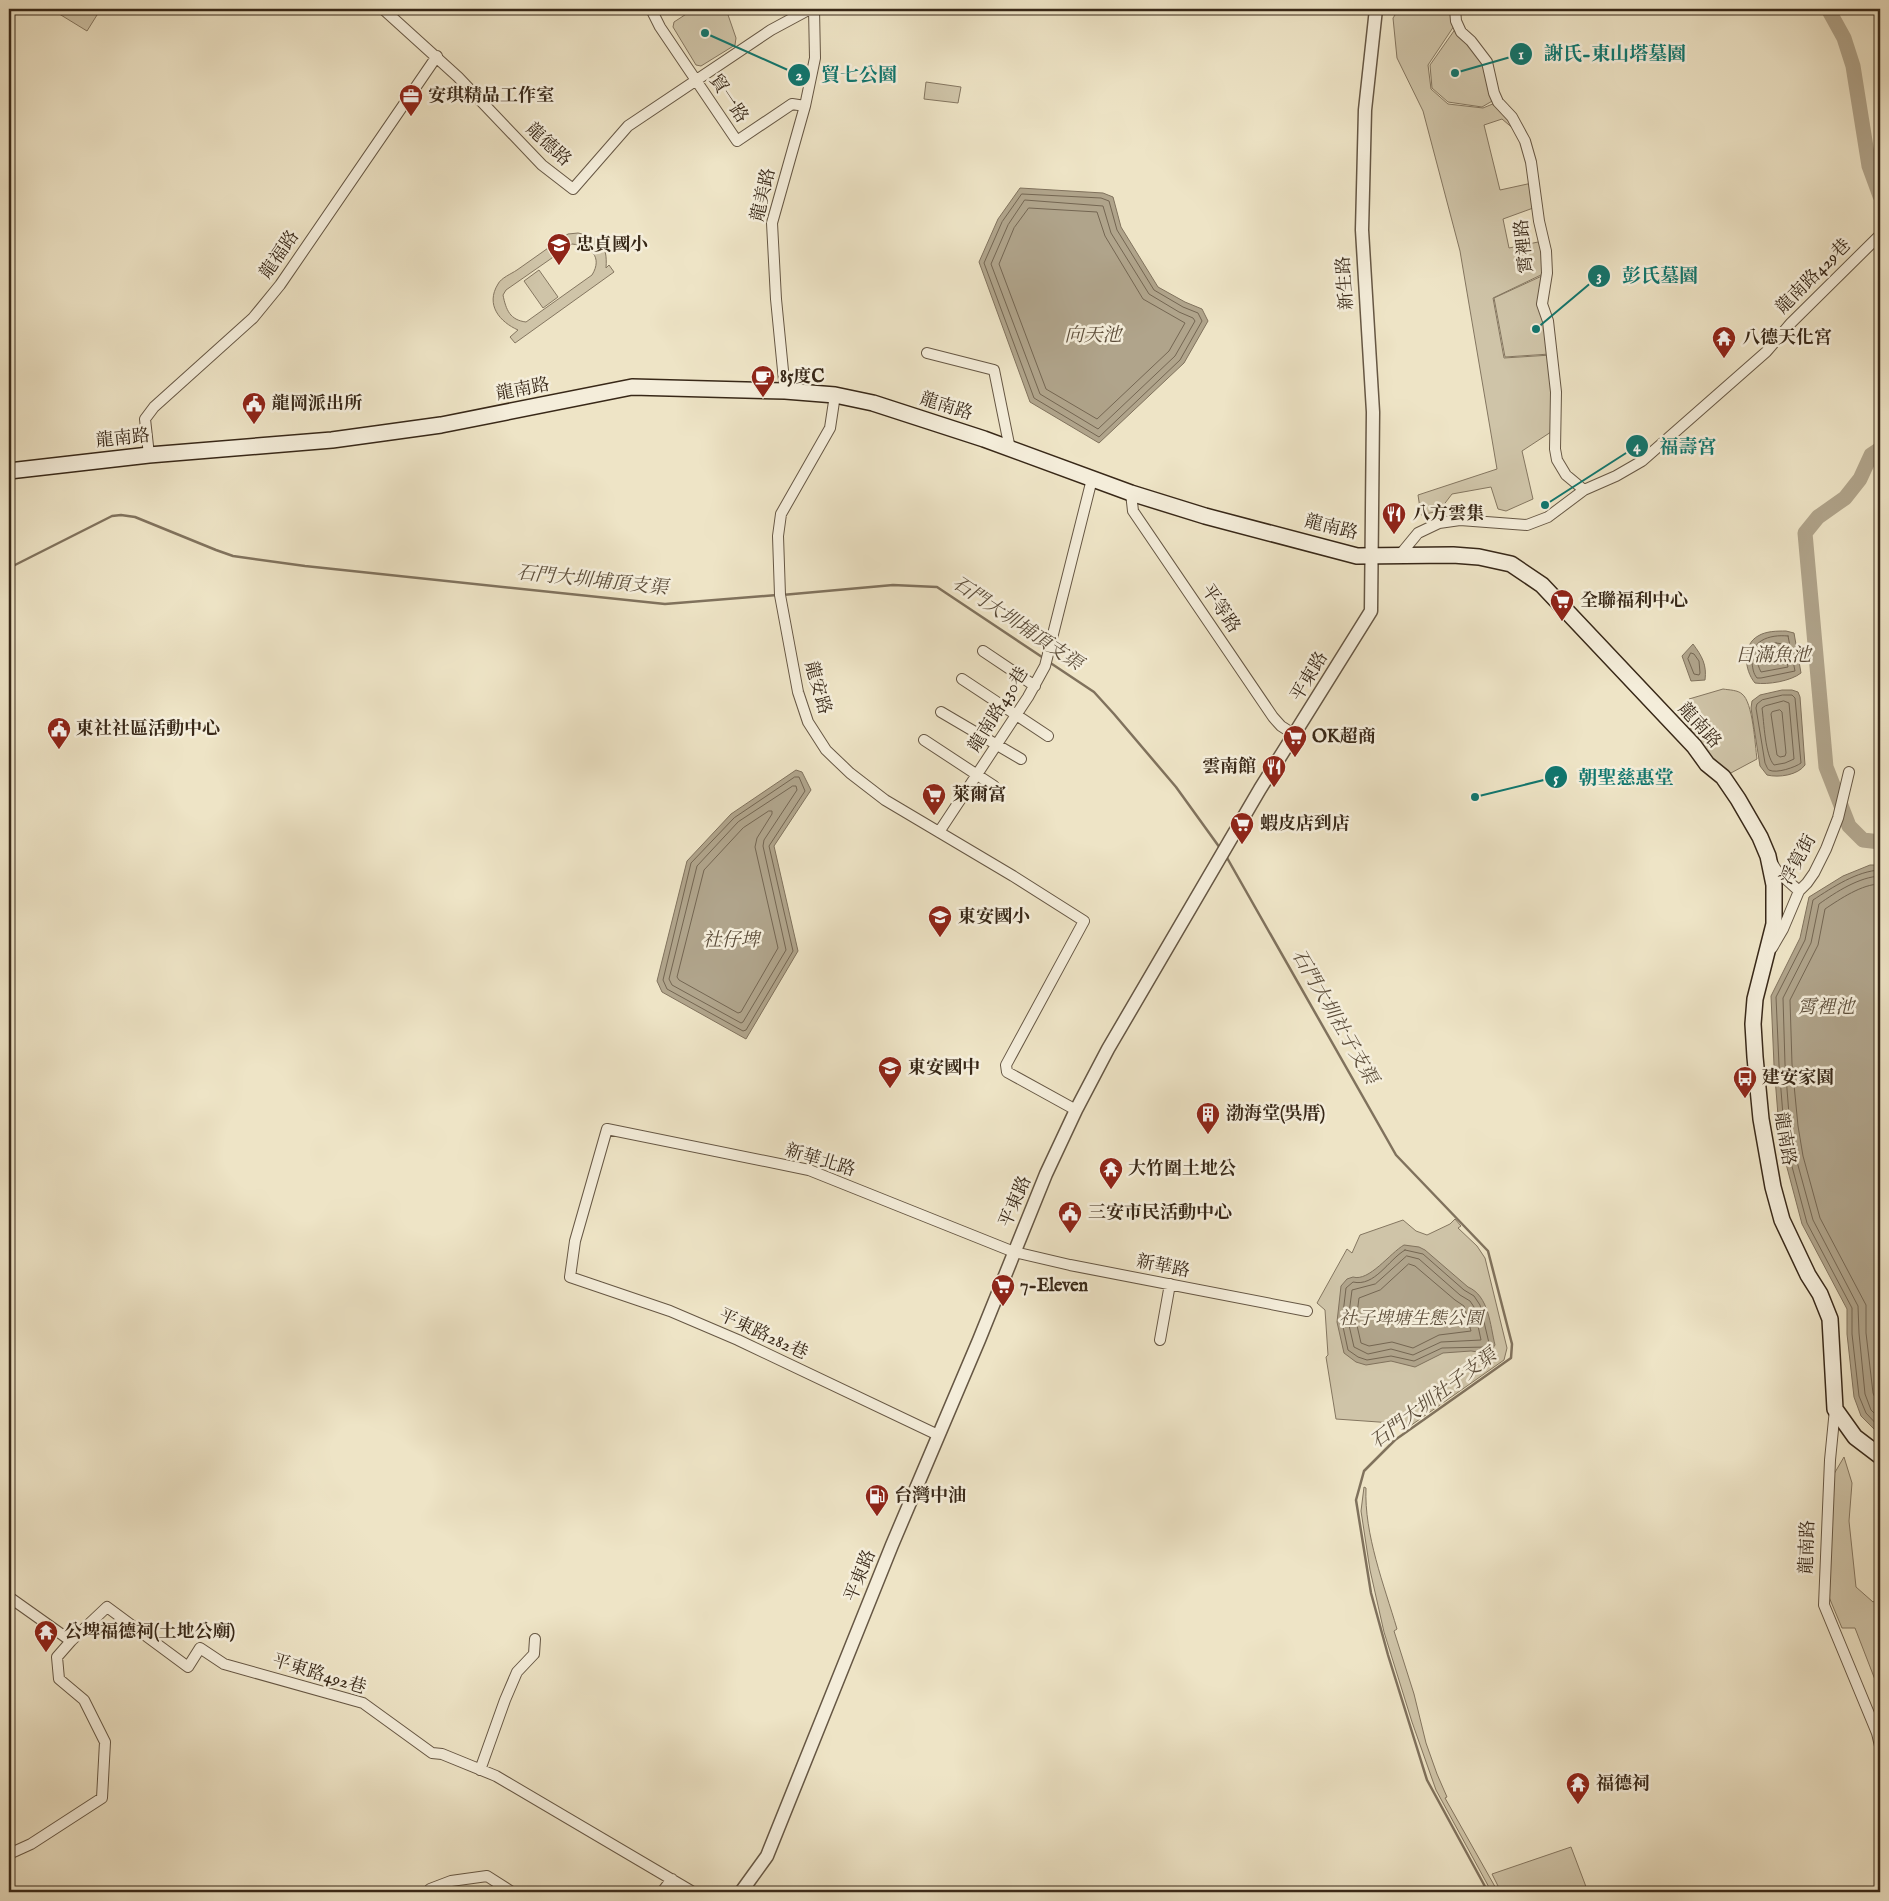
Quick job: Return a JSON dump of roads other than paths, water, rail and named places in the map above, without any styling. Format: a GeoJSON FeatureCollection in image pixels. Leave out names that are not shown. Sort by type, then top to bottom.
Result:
{"type":"FeatureCollection","features":[{"type":"Feature","properties":{"kind":"main road","name":"龍南路"},"geometry":{"type":"LineString","coordinates":[[9,471],[149,455],[332,440],[441,425],[632,387],[835,394],[873,403],[1010,449],[1131,493],[1205,516],[1357,556],[1454,555],[1495,559],[1511,564],[1542,585],[1694,746],[1707,764],[1722,777],[1738,798],[1760,837],[1768,856],[1774,885],[1774,924],[1754,999],[1753,1024],[1761,1119],[1773,1187],[1782,1220],[1808,1275],[1820,1294],[1830,1319],[1835,1409]]}},
{"type":"Feature","properties":{"kind":"main road"},"geometry":{"type":"LineString","coordinates":[[1835,1409],[1856,1437],[1880,1456]]}},
{"type":"Feature","properties":{"kind":"street","name":"龍德路"},"geometry":{"type":"LineString","coordinates":[[383,9],[437,56],[542,166],[573,189],[628,126],[695,79]]}},
{"type":"Feature","properties":{"kind":"street","name":"貿一路"},"geometry":{"type":"LineString","coordinates":[[651,9],[660,27],[736,141],[792,104],[805,106]]}},
{"type":"Feature","properties":{"kind":"street"},"geometry":{"type":"LineString","coordinates":[[695,79],[771,30],[810,9]]}},
{"type":"Feature","properties":{"kind":"street","name":"龍美路"},"geometry":{"type":"LineString","coordinates":[[785,391],[776,300],[772,224],[805,106],[815,58],[814,9]]}},
{"type":"Feature","properties":{"kind":"street","name":"新生路"},"geometry":{"type":"LineString","coordinates":[[1370,555],[1373,412],[1362,230],[1366,110],[1376,9]]}},
{"type":"Feature","properties":{"kind":"street","name":"霄裡路"},"geometry":{"type":"LineString","coordinates":[[1455,9],[1456,21],[1461,32],[1471,41],[1487,62],[1498,102],[1512,117],[1525,141],[1531,162],[1539,220],[1546,251],[1547,273],[1542,304],[1548,322],[1556,392],[1555,449],[1558,460],[1566,474],[1584,490]]}},
{"type":"Feature","properties":{"kind":"street","name":"龍福路"},"geometry":{"type":"LineString","coordinates":[[149,455],[144,419],[154,407],[253,318],[280,285],[437,56]]}},
{"type":"Feature","properties":{"kind":"street","name":"龍南路429巷"},"geometry":{"type":"LineString","coordinates":[[1399,556],[1418,533],[1439,523],[1460,520],[1527,525],[1548,517],[1584,490],[1616,476],[1642,461],[1766,352],[1791,324],[1880,235]]}},
{"type":"Feature","properties":{"kind":"street"},"geometry":{"type":"LineString","coordinates":[[927,353],[994,370],[1010,449]]}},
{"type":"Feature","properties":{"kind":"street","name":"龍安路"},"geometry":{"type":"LineString","coordinates":[[835,394],[830,428],[781,514],[777,552],[779,593],[801,706],[817,738],[826,750],[850,773],[885,800],[1013,876],[1084,922],[1006,1065],[1007,1072],[1076,1110]]}},
{"type":"Feature","properties":{"kind":"street","name":"龍南路430巷"},"geometry":{"type":"LineString","coordinates":[[939,832],[1035,686],[1047,660],[1092,479]]}},
{"type":"Feature","properties":{"kind":"street","name":"平等路"},"geometry":{"type":"LineString","coordinates":[[1131,493],[1133,511],[1273,716],[1281,726],[1295,735]]}},
{"type":"Feature","properties":{"kind":"street","name":"平東路"},"geometry":{"type":"LineString","coordinates":[[742,1892],[767,1856],[938,1435],[1014,1252],[1076,1110],[1108,1049],[1260,790],[1370,610],[1370,555]]}},
{"type":"Feature","properties":{"kind":"street"},"geometry":{"type":"LineString","coordinates":[[983,651],[1035,686]]}},
{"type":"Feature","properties":{"kind":"street"},"geometry":{"type":"LineString","coordinates":[[962,679],[1048,736]]}},
{"type":"Feature","properties":{"kind":"street"},"geometry":{"type":"LineString","coordinates":[[941,712],[1021,759]]}},
{"type":"Feature","properties":{"kind":"street"},"geometry":{"type":"LineString","coordinates":[[924,740],[976,776],[994,786]]}},
{"type":"Feature","properties":{"kind":"street","name":"浮筧街"},"geometry":{"type":"LineString","coordinates":[[1766,959],[1783,929],[1799,891],[1811,878],[1826,850],[1838,818],[1849,772]]}},
{"type":"Feature","properties":{"kind":"street"},"geometry":{"type":"LineString","coordinates":[[1768,856],[1777,871],[1799,891]]}},
{"type":"Feature","properties":{"kind":"street","name":"新華北路"},"geometry":{"type":"LineString","coordinates":[[570,1276],[575,1241],[607,1129],[809,1170],[1014,1252]]}},
{"type":"Feature","properties":{"kind":"street","name":"新華路"},"geometry":{"type":"LineString","coordinates":[[1014,1252],[1070,1265],[1308,1310]]}},
{"type":"Feature","properties":{"kind":"street","name":"平東路282巷"},"geometry":{"type":"LineString","coordinates":[[570,1276],[670,1311],[730,1337],[938,1435]]}},
{"type":"Feature","properties":{"kind":"street"},"geometry":{"type":"LineString","coordinates":[[1160,1340],[1170,1284]]}},
{"type":"Feature","properties":{"kind":"street","name":"龍南路"},"geometry":{"type":"LineString","coordinates":[[1835,1409],[1830,1460],[1824,1605],[1877,1733],[1880,1746]]}},
{"type":"Feature","properties":{"kind":"street"},"geometry":{"type":"LineString","coordinates":[[9,1597],[71,1641],[57,1657],[59,1679],[84,1700],[105,1742],[102,1798],[31,1844],[9,1854]]}},
{"type":"Feature","properties":{"kind":"street","name":"平東路492巷"},"geometry":{"type":"LineString","coordinates":[[71,1641],[107,1606],[188,1667],[200,1648],[224,1664],[363,1703],[432,1753],[442,1754],[496,1776],[693,1892]]}},
{"type":"Feature","properties":{"kind":"street"},"geometry":{"type":"LineString","coordinates":[[480,1770],[517,1672],[534,1654],[535,1639]]}},
{"type":"Feature","properties":{"kind":"street"},"geometry":{"type":"LineString","coordinates":[[430,1889],[452,1881],[487,1876],[512,1892]]}},
{"type":"Feature","properties":{"kind":"street"},"geometry":{"type":"LineString","coordinates":[[662,1892],[672,1879]]}},
{"type":"Feature","properties":{"kind":"water","name":"向天池"},"geometry":{"type":"Polygon","coordinates":[[[1020,188],[1103,193],[1113,197],[1121,227],[1158,287],[1202,309],[1208,321],[1184,363],[1099,443],[1030,402],[979,262],[998,219],[1020,188]]]}},
{"type":"Feature","properties":{"kind":"water","name":"日滿魚池"},"geometry":{"type":"Polygon","coordinates":[[[1786,631],[1794,633],[1801,673],[1779,682],[1755,683],[1751,678],[1747,665],[1746,658],[1749,645],[1761,634],[1786,631]]]}},
{"type":"Feature","properties":{"kind":"water"},"geometry":{"type":"Polygon","coordinates":[[[1693,644],[1703,661],[1705,680],[1691,681],[1682,656],[1693,644]]]}},
{"type":"Feature","properties":{"kind":"water"},"geometry":{"type":"Polygon","coordinates":[[[1782,690],[1798,692],[1800,697],[1805,765],[1793,773],[1772,776],[1767,775],[1760,766],[1751,708],[1752,701],[1760,695],[1782,690]]]}},
{"type":"Feature","properties":{"kind":"water","name":"社仔埤"},"geometry":{"type":"Polygon","coordinates":[[[796,770],[802,772],[811,790],[774,846],[798,951],[746,1039],[662,992],[657,981],[687,861],[731,814],[796,770]]]}},
{"type":"Feature","properties":{"kind":"water","name":"霄裡池"},"geometry":{"type":"Polygon","coordinates":[[[1870,865],[1880,865],[1880,1435],[1861,1416],[1854,1397],[1847,1334],[1847,1309],[1802,1224],[1785,1160],[1779,1128],[1771,996],[1800,938],[1809,897],[1843,876],[1870,865]]]}},
{"type":"Feature","properties":{"kind":"water"},"geometry":{"type":"Polygon","coordinates":[[[1404,1245],[1419,1247],[1425,1250],[1480,1297],[1488,1312],[1495,1345],[1490,1352],[1443,1353],[1415,1367],[1391,1361],[1366,1365],[1356,1362],[1344,1353],[1337,1322],[1341,1286],[1347,1279],[1366,1275],[1404,1245]]]}},
{"type":"Feature","properties":{"kind":"waterway"},"geometry":{"type":"LineString","coordinates":[[1828,9],[1844,38],[1853,66],[1869,166],[1880,196]]}},
{"type":"Feature","properties":{"kind":"waterway"},"geometry":{"type":"LineString","coordinates":[[1880,449],[1871,455],[1860,479],[1845,498],[1818,517],[1805,533],[1826,767],[1849,826],[1863,840],[1880,842]]}},
{"type":"Feature","properties":{"kind":"waterway","name":"石門大圳埔頂支渠"},"geometry":{"type":"LineString","coordinates":[[9,568],[112,516],[121,515],[135,517],[233,556],[305,566],[665,604],[777,595]]}},
{"type":"Feature","properties":{"kind":"waterway","name":"石門大圳埔頂支渠"},"geometry":{"type":"LineString","coordinates":[[782,595],[893,585],[937,587],[1045,659]]}},
{"type":"Feature","properties":{"kind":"waterway","name":"石門大圳埔頂支渠"},"geometry":{"type":"LineString","coordinates":[[1049,662],[1094,692],[1176,787],[1220,848]]}},
{"type":"Feature","properties":{"kind":"waterway","name":"石門大圳社子支渠"},"geometry":{"type":"LineString","coordinates":[[1226,856],[1396,1155],[1488,1251],[1512,1344],[1511,1358],[1395,1440],[1364,1471],[1356,1500],[1371,1593],[1388,1655],[1427,1780],[1488,1892]]}},
{"type":"Feature","properties":{"kind":"place","name":"貿七公園"},"geometry":{"type":"Point","coordinates":[705,33]}},
{"type":"Feature","properties":{"kind":"place","name":"謝氏-東山塔墓園"},"geometry":{"type":"Point","coordinates":[1455,73]}},
{"type":"Feature","properties":{"kind":"place","name":"安琪精品工作室"},"geometry":{"type":"Point","coordinates":[411,117]}},
{"type":"Feature","properties":{"kind":"place","name":"忠貞國小"},"geometry":{"type":"Point","coordinates":[559,266]}},
{"type":"Feature","properties":{"kind":"place","name":"彭氏墓園"},"geometry":{"type":"Point","coordinates":[1536,329]}},
{"type":"Feature","properties":{"kind":"place","name":"八德天化宮"},"geometry":{"type":"Point","coordinates":[1724,359]}},
{"type":"Feature","properties":{"kind":"place","name":"85度C"},"geometry":{"type":"Point","coordinates":[763,398]}},
{"type":"Feature","properties":{"kind":"place","name":"龍岡派出所"},"geometry":{"type":"Point","coordinates":[254,425]}},
{"type":"Feature","properties":{"kind":"place","name":"福壽宮"},"geometry":{"type":"Point","coordinates":[1545,505]}},
{"type":"Feature","properties":{"kind":"place","name":"八方雲集"},"geometry":{"type":"Point","coordinates":[1394,535]}},
{"type":"Feature","properties":{"kind":"place","name":"全聯福利中心"},"geometry":{"type":"Point","coordinates":[1562,622]}},
{"type":"Feature","properties":{"kind":"place","name":"東社社區活動中心"},"geometry":{"type":"Point","coordinates":[59,750]}},
{"type":"Feature","properties":{"kind":"place","name":"OK超商"},"geometry":{"type":"Point","coordinates":[1295,758]}},
{"type":"Feature","properties":{"kind":"place","name":"雲南館"},"geometry":{"type":"Point","coordinates":[1274,788]}},
{"type":"Feature","properties":{"kind":"place","name":"朝聖慈惠堂"},"geometry":{"type":"Point","coordinates":[1475,797]}},
{"type":"Feature","properties":{"kind":"place","name":"萊爾富"},"geometry":{"type":"Point","coordinates":[934,816]}},
{"type":"Feature","properties":{"kind":"place","name":"蝦皮店到店"},"geometry":{"type":"Point","coordinates":[1242,845]}},
{"type":"Feature","properties":{"kind":"place","name":"東安國小"},"geometry":{"type":"Point","coordinates":[940,938]}},
{"type":"Feature","properties":{"kind":"place","name":"東安國中"},"geometry":{"type":"Point","coordinates":[890,1089]}},
{"type":"Feature","properties":{"kind":"place","name":"建安家園"},"geometry":{"type":"Point","coordinates":[1745,1099]}},
{"type":"Feature","properties":{"kind":"place","name":"渤海堂(吳厝)"},"geometry":{"type":"Point","coordinates":[1208,1135]}},
{"type":"Feature","properties":{"kind":"place","name":"大竹圍土地公"},"geometry":{"type":"Point","coordinates":[1111,1190]}},
{"type":"Feature","properties":{"kind":"place","name":"三安市民活動中心"},"geometry":{"type":"Point","coordinates":[1070,1234]}},
{"type":"Feature","properties":{"kind":"place","name":"7-Eleven"},"geometry":{"type":"Point","coordinates":[1003,1307]}},
{"type":"Feature","properties":{"kind":"place","name":"台灣中油"},"geometry":{"type":"Point","coordinates":[877,1517]}},
{"type":"Feature","properties":{"kind":"place","name":"公埤福德祠(土地公廟)"},"geometry":{"type":"Point","coordinates":[46,1653]}},
{"type":"Feature","properties":{"kind":"place","name":"福德祠"},"geometry":{"type":"Point","coordinates":[1578,1805]}},
{"type":"Feature","properties":{"kind":"park label","name":"社子埤塘生態公園"},"geometry":{"type":"Point","coordinates":[1411,1319]}}]}
